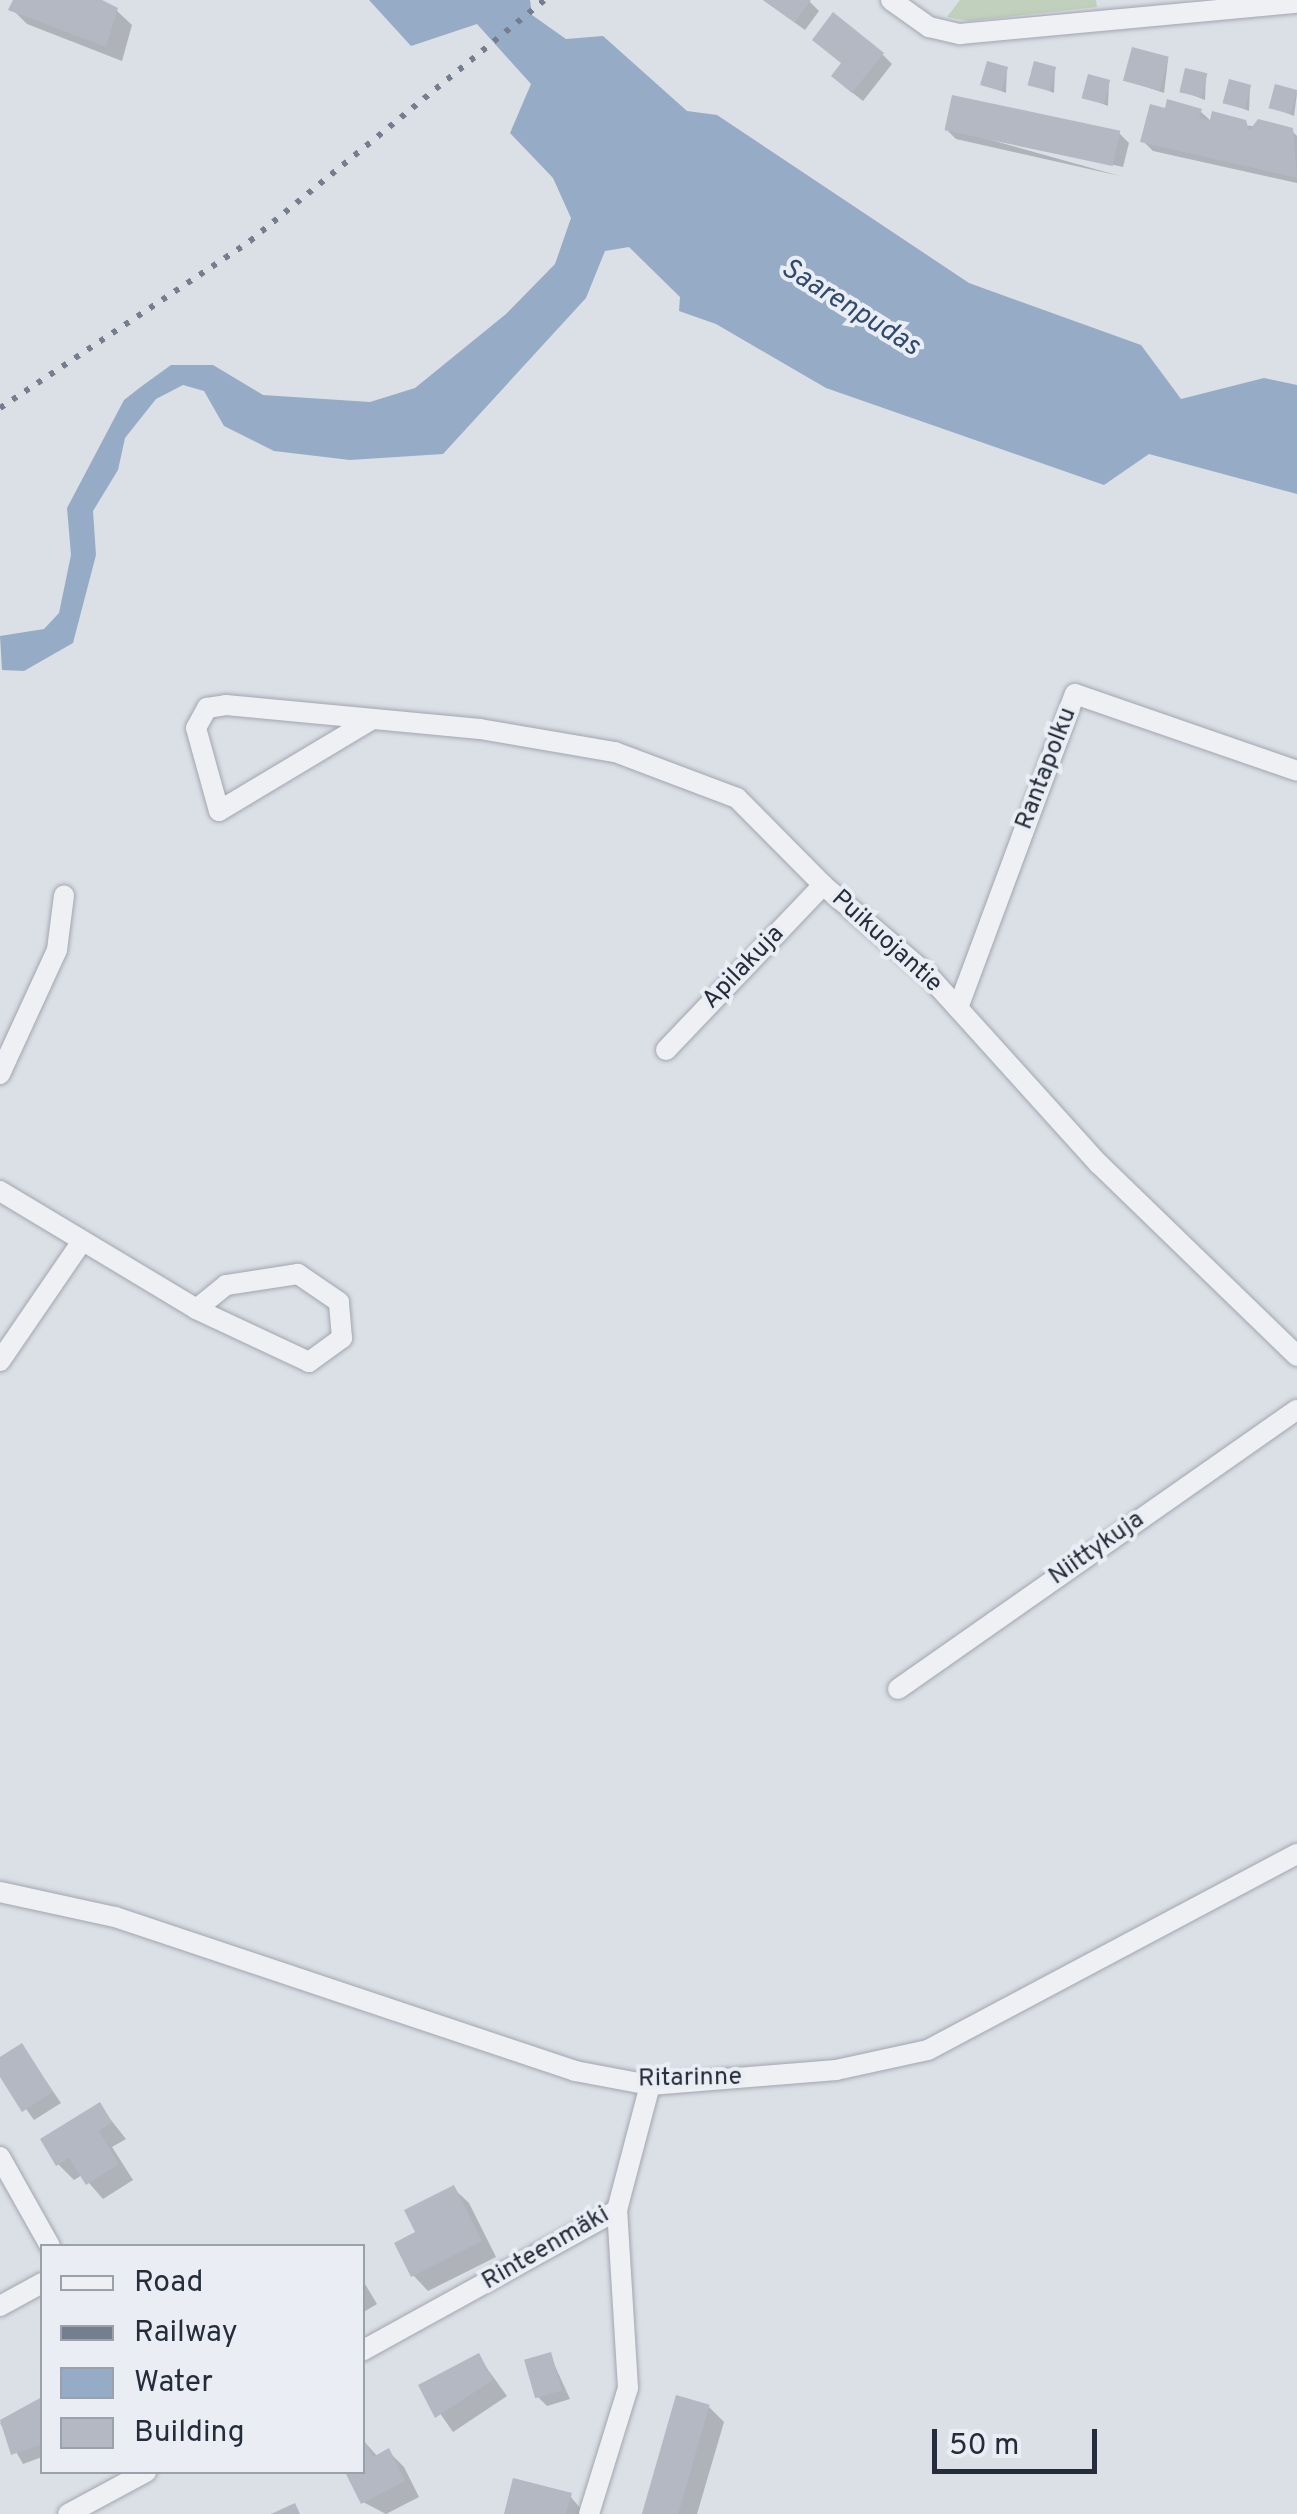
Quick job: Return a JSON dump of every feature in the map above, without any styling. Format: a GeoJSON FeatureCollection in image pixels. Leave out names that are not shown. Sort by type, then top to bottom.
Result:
{"type":"FeatureCollection","features":[{"type":"Feature","properties":{"kind":"street"},"geometry":{"type":"LineString","coordinates":[[891,0],[930,26],[960,34],[1297,3]]}},
{"type":"Feature","properties":{"kind":"street","name":"Rantapolku"},"geometry":{"type":"LineString","coordinates":[[958,1008],[1075,694],[1297,771]]}},
{"type":"Feature","properties":{"kind":"street","name":"Puikuojantie"},"geometry":{"type":"LineString","coordinates":[[371,720],[326,751],[219,811],[196,728],[207,708],[371,720],[480,728],[615,752],[737,798],[823,886],[958,1008],[1098,1164],[1297,1356]]}},
{"type":"Feature","properties":{"kind":"street","name":"Apilakuja"},"geometry":{"type":"LineString","coordinates":[[666,1050],[823,886]]}},
{"type":"Feature","properties":{"kind":"street"},"geometry":{"type":"LineString","coordinates":[[0,1074],[57,950],[64,895]]}},
{"type":"Feature","properties":{"kind":"street"},"geometry":{"type":"LineString","coordinates":[[0,1191],[80,1244],[196,1309],[309,1362],[342,1338],[338,1302],[298,1274],[226,1285],[196,1309]]}},
{"type":"Feature","properties":{"kind":"street"},"geometry":{"type":"LineString","coordinates":[[0,1361],[80,1244]]}},
{"type":"Feature","properties":{"kind":"street","name":"Niittykuja"},"geometry":{"type":"LineString","coordinates":[[898,1689],[1297,1410]]}},
{"type":"Feature","properties":{"kind":"street","name":"Ritarinne"},"geometry":{"type":"LineString","coordinates":[[0,1892],[114,1917],[575,2070],[650,2085],[836,2070],[928,2050],[1297,1854]]}},
{"type":"Feature","properties":{"kind":"street","name":"Rinteenmäki"},"geometry":{"type":"LineString","coordinates":[[365,2350],[617,2210],[650,2085]]}},
{"type":"Feature","properties":{"kind":"street"},"geometry":{"type":"LineString","coordinates":[[0,2157],[49,2244]]}},
{"type":"Feature","properties":{"kind":"street"},"geometry":{"type":"LineString","coordinates":[[590,2514],[628,2388],[617,2210]]}},
{"type":"Feature","properties":{"kind":"street"},"geometry":{"type":"LineString","coordinates":[[0,2306],[40,2284]]}},
{"type":"Feature","properties":{"kind":"street"},"geometry":{"type":"LineString","coordinates":[[68,2514],[142,2474]]}},
{"type":"Feature","properties":{"kind":"street"},"geometry":{"type":"LineString","coordinates":[[109,2492],[111,2514]]}},
{"type":"Feature","properties":{"kind":"green space"},"geometry":{"type":"Polygon","coordinates":[[[960,0],[1096,0],[1097,7],[969,21],[947,17],[960,0]]]}},
{"type":"Feature","properties":{"kind":"water","name":"Saarenpudas"},"geometry":{"type":"Polygon","coordinates":[[[369,0],[530,0],[532,15],[566,39],[603,36],[687,111],[717,115],[969,283],[1141,345],[1181,399],[1264,378],[1297,385],[1297,494],[1149,454],[1104,485],[826,388],[716,324],[679,311],[680,297],[629,247],[605,251],[586,298],[443,454],[350,460],[274,451],[224,426],[204,391],[183,385],[156,399],[125,438],[118,470],[93,511],[96,555],[73,643],[24,671],[2,670],[0,636],[44,629],[59,613],[71,555],[67,508],[124,400],[142,386],[171,365],[213,365],[263,395],[370,402],[415,388],[506,314],[555,264],[571,218],[553,178],[510,133],[531,84],[477,24],[411,46],[369,0]]]}},
{"type":"Feature","properties":{"kind":"building"},"geometry":{"type":"Polygon","coordinates":[[[13,0],[102,0],[118,8],[106,47],[8,10],[13,0]]]}},
{"type":"Feature","properties":{"kind":"building"},"geometry":{"type":"Polygon","coordinates":[[[763,0],[811,0],[795,22],[763,0]]]}},
{"type":"Feature","properties":{"kind":"building"},"geometry":{"type":"Polygon","coordinates":[[[833,12],[884,53],[852,93],[831,76],[841,63],[812,40],[833,12]]]}},
{"type":"Feature","properties":{"kind":"building"},"geometry":{"type":"Polygon","coordinates":[[[1132,47],[1169,57],[1160,91],[1123,81],[1132,47]]]}},
{"type":"Feature","properties":{"kind":"building"},"geometry":{"type":"Polygon","coordinates":[[[987,61],[1008,67],[1001,91],[980,85],[987,61]]]}},
{"type":"Feature","properties":{"kind":"building"},"geometry":{"type":"Polygon","coordinates":[[[1034,61],[1056,67],[1050,91],[1028,85],[1034,61]]]}},
{"type":"Feature","properties":{"kind":"building"},"geometry":{"type":"Polygon","coordinates":[[[1185,68],[1207,73],[1202,98],[1179,92],[1185,68]]]}},
{"type":"Feature","properties":{"kind":"building"},"geometry":{"type":"Polygon","coordinates":[[[1088,74],[1110,80],[1104,104],[1082,98],[1088,74]]]}},
{"type":"Feature","properties":{"kind":"building"},"geometry":{"type":"Polygon","coordinates":[[[1229,79],[1251,85],[1245,109],[1223,103],[1229,79]]]}},
{"type":"Feature","properties":{"kind":"building"},"geometry":{"type":"Polygon","coordinates":[[[1275,84],[1297,90],[1291,114],[1269,108],[1275,84]]]}},
{"type":"Feature","properties":{"kind":"building"},"geometry":{"type":"Polygon","coordinates":[[[952,95],[1120,131],[1113,166],[945,130],[952,95]]]}},
{"type":"Feature","properties":{"kind":"building"},"geometry":{"type":"Polygon","coordinates":[[[1167,99],[1202,109],[1199,118],[1210,120],[1212,111],[1246,120],[1249,131],[1258,119],[1293,128],[1297,178],[1140,142],[1150,104],[1165,108],[1167,99]]]}},
{"type":"Feature","properties":{"kind":"building"},"geometry":{"type":"Polygon","coordinates":[[[22,2043],[53,2092],[22,2112],[0,2077],[0,2057],[22,2043]]]}},
{"type":"Feature","properties":{"kind":"building"},"geometry":{"type":"Polygon","coordinates":[[[100,2102],[112,2122],[99,2131],[119,2164],[86,2185],[69,2158],[56,2166],[40,2139],[100,2102]]]}},
{"type":"Feature","properties":{"kind":"building"},"geometry":{"type":"Polygon","coordinates":[[[454,2185],[482,2241],[411,2277],[394,2243],[415,2232],[404,2210],[454,2185]]]}},
{"type":"Feature","properties":{"kind":"building"},"geometry":{"type":"Polygon","coordinates":[[[551,2352],[562,2390],[535,2398],[524,2360],[551,2352]]]}},
{"type":"Feature","properties":{"kind":"building"},"geometry":{"type":"Polygon","coordinates":[[[479,2353],[493,2380],[435,2418],[418,2385],[479,2353]]]}},
{"type":"Feature","properties":{"kind":"building"},"geometry":{"type":"Polygon","coordinates":[[[676,2395],[710,2405],[678,2514],[642,2514],[676,2395]]]}},
{"type":"Feature","properties":{"kind":"building"},"geometry":{"type":"Polygon","coordinates":[[[40,2398],[40,2445],[11,2455],[0,2420],[40,2398]]]}},
{"type":"Feature","properties":{"kind":"building"},"geometry":{"type":"Polygon","coordinates":[[[365,2442],[373,2457],[389,2448],[405,2481],[361,2504],[346,2474],[365,2474],[365,2442]]]}},
{"type":"Feature","properties":{"kind":"building"},"geometry":{"type":"Polygon","coordinates":[[[513,2478],[572,2493],[566,2514],[504,2514],[513,2478]]]}},
{"type":"Feature","properties":{"kind":"building"},"geometry":{"type":"Polygon","coordinates":[[[295,2503],[300,2514],[271,2514],[295,2503]]]}},
{"type":"Feature","properties":{"kind":"railway"},"geometry":{"type":"LineString","coordinates":[[0,408],[250,241],[544,0]]}}]}
